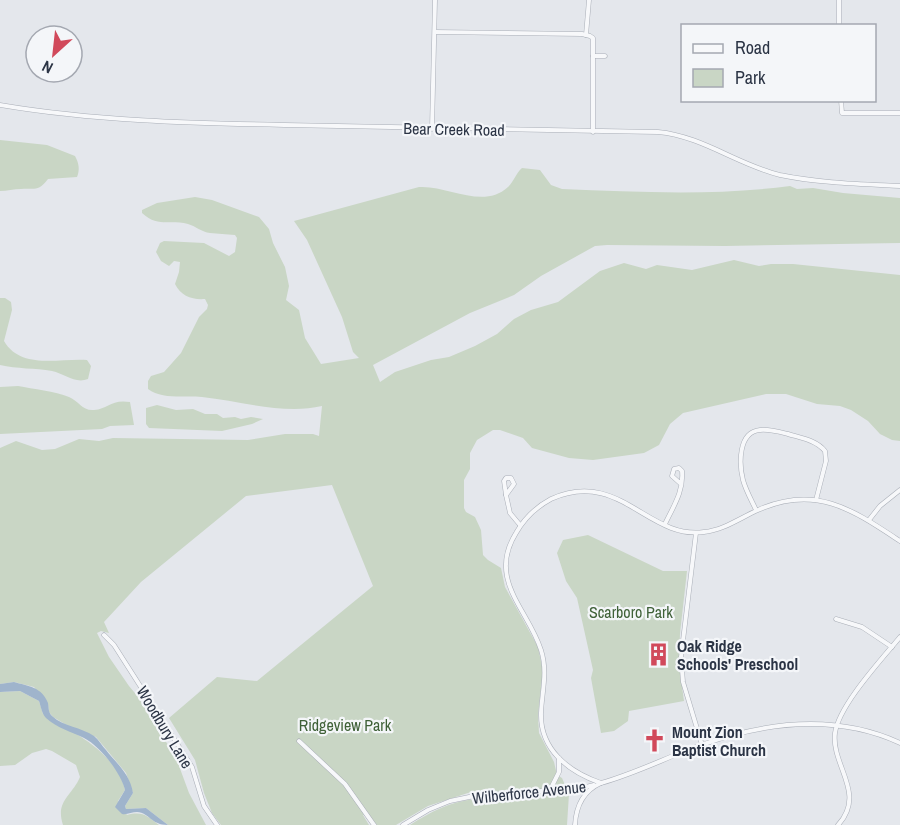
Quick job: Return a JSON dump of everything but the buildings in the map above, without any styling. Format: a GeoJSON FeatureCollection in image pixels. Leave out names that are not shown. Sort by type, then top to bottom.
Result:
{"type":"FeatureCollection","features":[{"type":"Feature","properties":{"kind":"street"},"geometry":{"type":"LineString","coordinates":[[432,129],[435,0]]}},
{"type":"Feature","properties":{"kind":"street"},"geometry":{"type":"LineString","coordinates":[[586,34],[589,0]]}},
{"type":"Feature","properties":{"kind":"street"},"geometry":{"type":"LineString","coordinates":[[839,0],[839,24]]}},
{"type":"Feature","properties":{"kind":"street"},"geometry":{"type":"LineString","coordinates":[[435,32],[586,34],[592,38],[592,132]]}},
{"type":"Feature","properties":{"kind":"street"},"geometry":{"type":"LineString","coordinates":[[592,56],[605,56]]}},
{"type":"Feature","properties":{"kind":"street"},"geometry":{"type":"LineString","coordinates":[[841,102],[842,113],[900,113]]}},
{"type":"Feature","properties":{"kind":"street","name":"Bear Creek Road"},"geometry":{"type":"LineString","coordinates":[[0,105],[116,119],[207,123],[658,132],[673,134],[779,175],[838,183],[900,186]]}},
{"type":"Feature","properties":{"kind":"street"},"geometry":{"type":"LineString","coordinates":[[756,510],[744,483],[741,453],[750,434],[760,430],[802,438],[821,446],[825,451],[826,461],[816,500]]}},
{"type":"Feature","properties":{"kind":"street"},"geometry":{"type":"LineString","coordinates":[[665,524],[678,498],[681,484]]}},
{"type":"Feature","properties":{"kind":"street"},"geometry":{"type":"LineString","coordinates":[[868,520],[887,499],[900,490]]}},
{"type":"Feature","properties":{"kind":"street"},"geometry":{"type":"LineString","coordinates":[[601,783],[574,771],[559,758],[548,743],[542,726],[545,669],[541,649],[512,595],[506,574],[512,538],[530,514],[552,499],[569,493],[587,491],[617,498],[665,524],[681,531],[696,533],[722,528],[771,504],[816,500],[846,508],[900,541]]}},
{"type":"Feature","properties":{"kind":"street"},"geometry":{"type":"LineString","coordinates":[[506,495],[510,513],[520,525]]}},
{"type":"Feature","properties":{"kind":"street"},"geometry":{"type":"LineString","coordinates":[[696,533],[681,657],[683,682],[702,745]]}},
{"type":"Feature","properties":{"kind":"street"},"geometry":{"type":"LineString","coordinates":[[836,619],[862,627],[892,647]]}},
{"type":"Feature","properties":{"kind":"street","name":"Woodbury Lane"},"geometry":{"type":"LineString","coordinates":[[104,635],[114,645],[192,767],[204,807],[217,825]]}},
{"type":"Feature","properties":{"kind":"street"},"geometry":{"type":"LineString","coordinates":[[838,825],[848,808],[850,797],[835,737],[838,725],[854,694],[900,637]]}},
{"type":"Feature","properties":{"kind":"street","name":"Wilberforce Avenue"},"geometry":{"type":"LineString","coordinates":[[403,825],[428,810],[450,801],[474,796],[582,788],[647,768],[733,735],[769,728],[794,725],[838,725],[873,732],[900,743]]}},
{"type":"Feature","properties":{"kind":"street"},"geometry":{"type":"LineString","coordinates":[[299,741],[345,784],[374,825]]}},
{"type":"Feature","properties":{"kind":"street"},"geometry":{"type":"LineString","coordinates":[[550,791],[559,772],[559,758]]}},
{"type":"Feature","properties":{"kind":"street"},"geometry":{"type":"LineString","coordinates":[[575,825],[583,798],[589,790],[601,783]]}},
{"type":"Feature","properties":{"kind":"green space"},"geometry":{"type":"Polygon","coordinates":[[[0,140],[47,145],[75,156],[79,166],[77,177],[48,179],[42,186],[36,188],[0,191],[0,140]]]}},
{"type":"Feature","properties":{"kind":"green space","name":"Ridgeview Park"},"geometry":{"type":"Polygon","coordinates":[[[522,168],[540,170],[551,185],[562,189],[705,192],[790,186],[797,189],[813,188],[900,198],[900,243],[595,246],[541,276],[514,295],[470,313],[373,365],[380,382],[395,372],[431,360],[449,357],[475,346],[497,334],[514,319],[531,310],[558,302],[600,271],[624,263],[646,269],[657,265],[692,270],[734,260],[759,266],[793,264],[900,275],[900,441],[880,434],[868,421],[851,410],[840,406],[817,404],[786,394],[766,394],[683,413],[670,424],[659,445],[644,453],[593,460],[569,458],[532,448],[523,438],[500,430],[493,430],[477,440],[470,453],[470,469],[464,480],[464,508],[466,512],[475,517],[481,530],[483,555],[501,568],[505,587],[538,647],[543,671],[538,715],[539,733],[554,762],[557,775],[562,778],[569,794],[567,825],[410,825],[440,808],[474,799],[471,792],[428,806],[396,825],[377,825],[367,813],[363,815],[369,825],[221,825],[212,813],[204,793],[195,760],[169,718],[217,677],[257,681],[373,586],[332,485],[246,496],[141,582],[104,622],[109,633],[101,631],[97,633],[109,657],[139,698],[175,755],[189,793],[206,825],[168,825],[146,808],[126,809],[125,806],[133,793],[126,773],[96,737],[70,727],[53,717],[49,712],[48,704],[34,687],[14,682],[0,684],[0,448],[16,441],[42,450],[55,449],[79,439],[99,441],[113,438],[248,440],[285,434],[319,436],[322,406],[277,408],[202,397],[160,395],[148,389],[151,376],[164,372],[181,353],[199,317],[208,305],[205,299],[196,299],[180,292],[175,284],[180,262],[174,261],[169,266],[161,261],[156,252],[160,243],[164,241],[204,243],[229,256],[235,252],[237,238],[235,235],[207,232],[188,224],[159,222],[148,218],[142,210],[157,203],[195,197],[212,200],[259,217],[269,229],[285,267],[289,286],[286,300],[299,310],[305,338],[321,364],[359,358],[353,352],[342,317],[307,240],[294,221],[419,187],[430,187],[476,197],[498,194],[508,187],[522,168]]]}},
{"type":"Feature","properties":{"kind":"green space"},"geometry":{"type":"Polygon","coordinates":[[[0,298],[11,302],[12,310],[4,341],[11,350],[20,356],[41,361],[87,360],[91,366],[88,379],[79,380],[52,371],[0,365],[0,298]]]}},
{"type":"Feature","properties":{"kind":"green space"},"geometry":{"type":"Polygon","coordinates":[[[18,386],[63,395],[90,410],[118,402],[130,402],[134,425],[110,426],[102,429],[0,434],[0,387],[18,386]]]}},
{"type":"Feature","properties":{"kind":"green space"},"geometry":{"type":"Polygon","coordinates":[[[157,405],[176,410],[193,409],[205,414],[217,414],[223,418],[263,419],[222,431],[149,428],[146,424],[146,408],[157,405]]]}},
{"type":"Feature","properties":{"kind":"green space","name":"Scarboro Park"},"geometry":{"type":"Polygon","coordinates":[[[588,535],[663,571],[687,571],[679,665],[684,701],[629,711],[628,721],[614,731],[601,733],[591,678],[593,670],[577,598],[566,581],[557,553],[563,540],[588,535]]]}},
{"type":"Feature","properties":{"kind":"green space"},"geometry":{"type":"Polygon","coordinates":[[[20,691],[39,701],[43,714],[80,736],[113,765],[125,790],[118,801],[127,815],[144,815],[159,825],[63,825],[61,810],[63,804],[80,777],[76,765],[46,749],[32,753],[15,765],[0,766],[0,692],[20,691]]]}},
{"type":"Feature","properties":{"kind":"water"},"geometry":{"type":"Polygon","coordinates":[[[14,682],[38,690],[48,703],[52,716],[97,739],[129,780],[133,793],[125,806],[126,809],[146,808],[168,825],[158,823],[145,814],[137,812],[122,814],[115,807],[125,790],[109,761],[90,742],[46,718],[39,701],[20,691],[0,692],[0,684],[14,682]]]}},
{"type":"Feature","properties":{"kind":"place","name":"Oak Ridge Schools' Preschool"},"geometry":{"type":"Point","coordinates":[659,655]}},
{"type":"Feature","properties":{"kind":"place","name":"Mount Zion Baptist Church"},"geometry":{"type":"Point","coordinates":[654,741]}}]}
